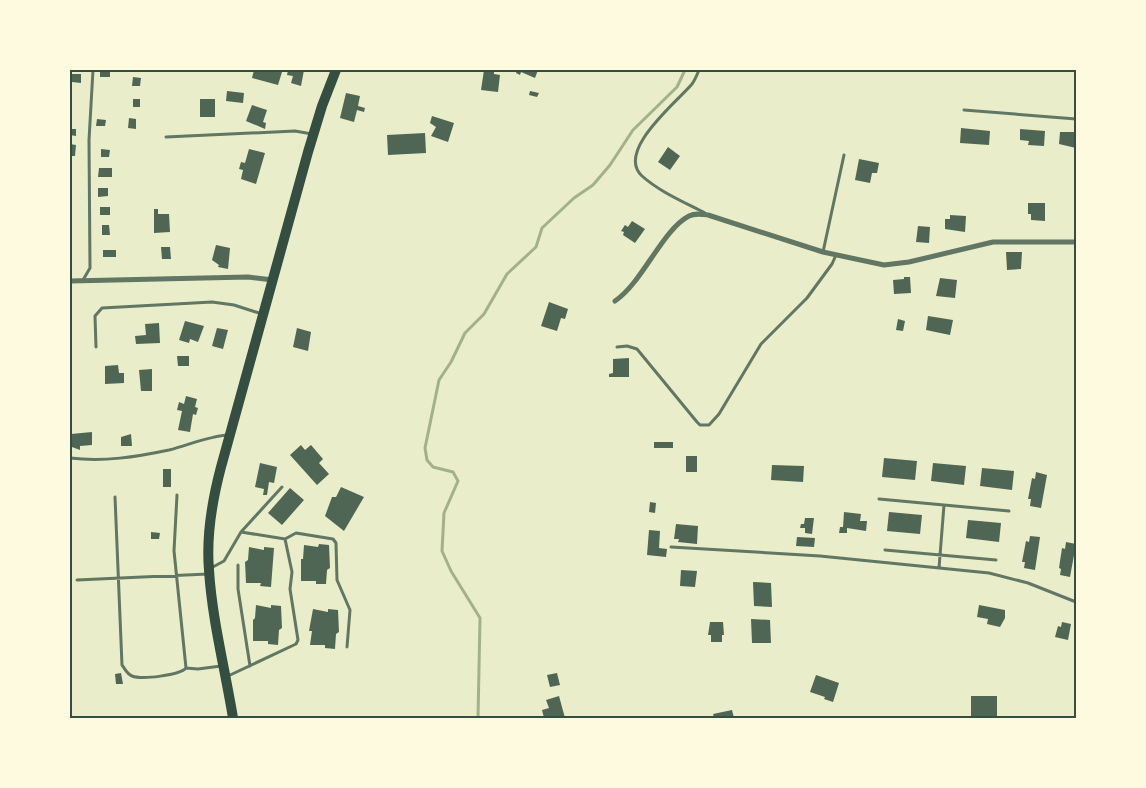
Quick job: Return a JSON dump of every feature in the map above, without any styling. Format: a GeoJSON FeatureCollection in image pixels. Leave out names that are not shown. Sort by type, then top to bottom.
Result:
{"type":"FeatureCollection","features":[{"type":"Feature","properties":{"kind":"main road"},"geometry":{"type":"LineString","coordinates":[[233,718],[209,572],[210,516],[230,435],[313,134],[336,70]]}},
{"type":"Feature","properties":{"kind":"street"},"geometry":{"type":"LineString","coordinates":[[616,301],[628,290],[683,220],[690,215],[708,215],[822,252],[884,265],[910,262],[993,242],[1076,242]]}},
{"type":"Feature","properties":{"kind":"street"},"geometry":{"type":"LineString","coordinates":[[70,281],[248,277],[273,280]]}},
{"type":"Feature","properties":{"kind":"lane"},"geometry":{"type":"LineString","coordinates":[[82,281],[90,268],[89,140],[93,70]]}},
{"type":"Feature","properties":{"kind":"lane"},"geometry":{"type":"LineString","coordinates":[[699,70],[693,82],[644,136],[637,149],[636,165],[641,174],[655,185],[708,215]]}},
{"type":"Feature","properties":{"kind":"lane"},"geometry":{"type":"LineString","coordinates":[[964,110],[1076,119]]}},
{"type":"Feature","properties":{"kind":"lane"},"geometry":{"type":"LineString","coordinates":[[166,137],[295,131],[313,134]]}},
{"type":"Feature","properties":{"kind":"lane"},"geometry":{"type":"LineString","coordinates":[[822,252],[844,155]]}},
{"type":"Feature","properties":{"kind":"lane"},"geometry":{"type":"LineString","coordinates":[[617,347],[627,346],[636,349],[696,422],[705,426],[709,425],[719,414],[761,344],[804,302],[832,264],[836,255]]}},
{"type":"Feature","properties":{"kind":"lane"},"geometry":{"type":"LineString","coordinates":[[96,346],[95,316],[102,308],[212,302],[234,305],[263,314]]}},
{"type":"Feature","properties":{"kind":"lane"},"geometry":{"type":"LineString","coordinates":[[70,458],[109,460],[170,449],[218,436],[230,435]]}},
{"type":"Feature","properties":{"kind":"lane"},"geometry":{"type":"LineString","coordinates":[[77,580],[178,576],[209,572],[224,561],[241,532],[282,487]]}},
{"type":"Feature","properties":{"kind":"lane"},"geometry":{"type":"LineString","coordinates":[[177,495],[173,535],[186,668]]}},
{"type":"Feature","properties":{"kind":"lane"},"geometry":{"type":"LineString","coordinates":[[115,497],[122,665],[133,677],[177,674],[186,668],[198,669],[225,666]]}},
{"type":"Feature","properties":{"kind":"lane"},"geometry":{"type":"LineString","coordinates":[[879,499],[1009,511]]}},
{"type":"Feature","properties":{"kind":"lane"},"geometry":{"type":"LineString","coordinates":[[939,568],[944,505]]}},
{"type":"Feature","properties":{"kind":"lane"},"geometry":{"type":"LineString","coordinates":[[241,532],[286,540],[296,533],[333,539],[336,543],[337,580],[350,610],[347,647]]}},
{"type":"Feature","properties":{"kind":"lane"},"geometry":{"type":"LineString","coordinates":[[226,677],[296,644],[298,640],[290,588],[292,572],[286,540]]}},
{"type":"Feature","properties":{"kind":"lane"},"geometry":{"type":"LineString","coordinates":[[671,547],[820,556],[1002,576],[1076,602]]}},
{"type":"Feature","properties":{"kind":"lane"},"geometry":{"type":"LineString","coordinates":[[884,550],[996,560]]}},
{"type":"Feature","properties":{"kind":"lane"},"geometry":{"type":"LineString","coordinates":[[238,565],[238,589],[250,666]]}},
{"type":"Feature","properties":{"kind":"building"},"geometry":{"type":"Polygon","coordinates":[[[100,70],[110,70],[110,77],[100,77],[100,70]]]}},
{"type":"Feature","properties":{"kind":"building"},"geometry":{"type":"Polygon","coordinates":[[[254,70],[276,70],[282,72],[278,85],[252,78],[254,70]]]}},
{"type":"Feature","properties":{"kind":"building"},"geometry":{"type":"Polygon","coordinates":[[[288,70],[304,70],[301,86],[291,83],[293,76],[287,75],[288,70]]]}},
{"type":"Feature","properties":{"kind":"building"},"geometry":{"type":"Polygon","coordinates":[[[484,70],[494,70],[494,74],[500,75],[498,92],[481,90],[484,70]]]}},
{"type":"Feature","properties":{"kind":"building"},"geometry":{"type":"Polygon","coordinates":[[[517,70],[538,70],[535,78],[521,72],[520,75],[516,73],[517,70]]]}},
{"type":"Feature","properties":{"kind":"building"},"geometry":{"type":"Polygon","coordinates":[[[72,74],[81,74],[81,83],[72,82],[72,74]]]}},
{"type":"Feature","properties":{"kind":"building"},"geometry":{"type":"Polygon","coordinates":[[[133,77],[141,78],[140,86],[132,86],[133,77]]]}},
{"type":"Feature","properties":{"kind":"building"},"geometry":{"type":"Polygon","coordinates":[[[227,91],[244,93],[243,103],[226,101],[227,91]]]}},
{"type":"Feature","properties":{"kind":"building"},"geometry":{"type":"Polygon","coordinates":[[[530,91],[539,93],[537,97],[529,95],[530,91]]]}},
{"type":"Feature","properties":{"kind":"building"},"geometry":{"type":"Polygon","coordinates":[[[346,93],[360,96],[358,106],[365,108],[364,112],[357,110],[354,122],[340,118],[346,93]]]}},
{"type":"Feature","properties":{"kind":"building"},"geometry":{"type":"Polygon","coordinates":[[[133,99],[140,99],[140,107],[133,107],[133,99]]]}},
{"type":"Feature","properties":{"kind":"building"},"geometry":{"type":"Polygon","coordinates":[[[200,99],[215,99],[215,117],[200,117],[200,99]]]}},
{"type":"Feature","properties":{"kind":"building"},"geometry":{"type":"Polygon","coordinates":[[[252,105],[267,110],[263,122],[266,123],[265,129],[246,121],[252,105]]]}},
{"type":"Feature","properties":{"kind":"building"},"geometry":{"type":"Polygon","coordinates":[[[432,116],[454,123],[448,142],[431,136],[436,127],[430,123],[432,116]]]}},
{"type":"Feature","properties":{"kind":"building"},"geometry":{"type":"Polygon","coordinates":[[[129,118],[136,119],[136,129],[128,128],[129,118]]]}},
{"type":"Feature","properties":{"kind":"building"},"geometry":{"type":"Polygon","coordinates":[[[97,119],[106,120],[105,126],[96,126],[97,119]]]}},
{"type":"Feature","properties":{"kind":"building"},"geometry":{"type":"Polygon","coordinates":[[[961,128],[990,131],[989,145],[960,143],[961,128]]]}},
{"type":"Feature","properties":{"kind":"building"},"geometry":{"type":"Polygon","coordinates":[[[70,129],[76,129],[76,136],[70,135],[70,129]]]}},
{"type":"Feature","properties":{"kind":"building"},"geometry":{"type":"Polygon","coordinates":[[[1020,129],[1045,131],[1044,146],[1028,145],[1029,141],[1020,140],[1020,129]]]}},
{"type":"Feature","properties":{"kind":"building"},"geometry":{"type":"Polygon","coordinates":[[[1060,132],[1076,132],[1076,148],[1059,144],[1060,132]]]}},
{"type":"Feature","properties":{"kind":"building"},"geometry":{"type":"Polygon","coordinates":[[[425,133],[426,153],[388,155],[387,135],[425,133]]]}},
{"type":"Feature","properties":{"kind":"building"},"geometry":{"type":"Polygon","coordinates":[[[70,144],[76,145],[75,156],[70,156],[70,144]]]}},
{"type":"Feature","properties":{"kind":"building"},"geometry":{"type":"Polygon","coordinates":[[[668,147],[680,156],[670,170],[658,162],[668,147]]]}},
{"type":"Feature","properties":{"kind":"building"},"geometry":{"type":"Polygon","coordinates":[[[101,149],[110,150],[109,157],[101,157],[101,149]]]}},
{"type":"Feature","properties":{"kind":"building"},"geometry":{"type":"Polygon","coordinates":[[[249,149],[265,153],[256,184],[241,179],[243,170],[239,169],[241,162],[245,163],[249,149]]]}},
{"type":"Feature","properties":{"kind":"building"},"geometry":{"type":"Polygon","coordinates":[[[859,159],[879,163],[877,173],[872,173],[870,183],[855,180],[859,159]]]}},
{"type":"Feature","properties":{"kind":"building"},"geometry":{"type":"Polygon","coordinates":[[[99,168],[112,168],[112,177],[98,177],[99,168]]]}},
{"type":"Feature","properties":{"kind":"building"},"geometry":{"type":"Polygon","coordinates":[[[98,188],[108,188],[108,196],[98,197],[98,188]]]}},
{"type":"Feature","properties":{"kind":"building"},"geometry":{"type":"Polygon","coordinates":[[[1028,203],[1045,203],[1045,221],[1031,220],[1031,214],[1028,214],[1028,203]]]}},
{"type":"Feature","properties":{"kind":"building"},"geometry":{"type":"Polygon","coordinates":[[[100,207],[110,207],[110,215],[100,215],[100,207]]]}},
{"type":"Feature","properties":{"kind":"building"},"geometry":{"type":"Polygon","coordinates":[[[154,209],[158,209],[158,214],[169,214],[170,232],[154,233],[154,209]]]}},
{"type":"Feature","properties":{"kind":"building"},"geometry":{"type":"Polygon","coordinates":[[[950,215],[966,216],[965,232],[945,229],[945,219],[950,219],[950,215]]]}},
{"type":"Feature","properties":{"kind":"building"},"geometry":{"type":"Polygon","coordinates":[[[632,221],[645,229],[635,243],[623,235],[624,232],[621,231],[625,225],[628,227],[632,221]]]}},
{"type":"Feature","properties":{"kind":"building"},"geometry":{"type":"Polygon","coordinates":[[[102,225],[109,225],[110,235],[102,235],[102,225]]]}},
{"type":"Feature","properties":{"kind":"building"},"geometry":{"type":"Polygon","coordinates":[[[918,226],[930,227],[929,243],[916,242],[918,226]]]}},
{"type":"Feature","properties":{"kind":"building"},"geometry":{"type":"Polygon","coordinates":[[[216,245],[230,248],[228,269],[218,267],[219,265],[212,260],[216,245]]]}},
{"type":"Feature","properties":{"kind":"building"},"geometry":{"type":"Polygon","coordinates":[[[161,247],[170,247],[171,259],[162,259],[161,247]]]}},
{"type":"Feature","properties":{"kind":"building"},"geometry":{"type":"Polygon","coordinates":[[[103,250],[116,250],[116,257],[103,257],[103,250]]]}},
{"type":"Feature","properties":{"kind":"building"},"geometry":{"type":"Polygon","coordinates":[[[1006,252],[1022,252],[1021,269],[1007,270],[1006,252]]]}},
{"type":"Feature","properties":{"kind":"building"},"geometry":{"type":"Polygon","coordinates":[[[904,277],[910,277],[911,293],[894,294],[893,280],[904,279],[904,277]]]}},
{"type":"Feature","properties":{"kind":"building"},"geometry":{"type":"Polygon","coordinates":[[[940,278],[957,280],[955,298],[936,296],[940,278]]]}},
{"type":"Feature","properties":{"kind":"building"},"geometry":{"type":"Polygon","coordinates":[[[549,302],[568,309],[565,319],[561,318],[557,331],[541,326],[549,302]]]}},
{"type":"Feature","properties":{"kind":"building"},"geometry":{"type":"Polygon","coordinates":[[[928,316],[953,320],[950,335],[926,330],[928,316]]]}},
{"type":"Feature","properties":{"kind":"building"},"geometry":{"type":"Polygon","coordinates":[[[898,319],[905,321],[903,331],[896,330],[898,319]]]}},
{"type":"Feature","properties":{"kind":"building"},"geometry":{"type":"Polygon","coordinates":[[[185,321],[204,326],[198,342],[190,339],[189,343],[179,340],[185,321]]]}},
{"type":"Feature","properties":{"kind":"building"},"geometry":{"type":"Polygon","coordinates":[[[159,323],[160,343],[136,344],[135,336],[146,335],[145,324],[159,323]]]}},
{"type":"Feature","properties":{"kind":"building"},"geometry":{"type":"Polygon","coordinates":[[[217,328],[228,330],[223,349],[212,346],[217,328]]]}},
{"type":"Feature","properties":{"kind":"building"},"geometry":{"type":"Polygon","coordinates":[[[297,328],[311,332],[308,351],[293,347],[297,328]]]}},
{"type":"Feature","properties":{"kind":"building"},"geometry":{"type":"Polygon","coordinates":[[[177,356],[189,356],[189,366],[178,366],[177,356]]]}},
{"type":"Feature","properties":{"kind":"building"},"geometry":{"type":"Polygon","coordinates":[[[629,358],[629,377],[609,377],[609,374],[613,373],[613,359],[629,358]]]}},
{"type":"Feature","properties":{"kind":"building"},"geometry":{"type":"Polygon","coordinates":[[[118,365],[119,373],[124,373],[124,383],[105,384],[105,366],[118,365]]]}},
{"type":"Feature","properties":{"kind":"building"},"geometry":{"type":"Polygon","coordinates":[[[152,369],[152,391],[141,391],[139,370],[152,369]]]}},
{"type":"Feature","properties":{"kind":"building"},"geometry":{"type":"Polygon","coordinates":[[[186,396],[197,399],[195,407],[198,408],[196,415],[193,414],[190,432],[178,430],[182,411],[177,410],[179,402],[184,404],[186,396]]]}},
{"type":"Feature","properties":{"kind":"building"},"geometry":{"type":"Polygon","coordinates":[[[92,432],[92,445],[80,446],[80,450],[72,447],[71,434],[92,432]]]}},
{"type":"Feature","properties":{"kind":"building"},"geometry":{"type":"Polygon","coordinates":[[[131,434],[132,446],[121,446],[121,437],[131,434]]]}},
{"type":"Feature","properties":{"kind":"building"},"geometry":{"type":"Polygon","coordinates":[[[654,442],[673,442],[673,448],[654,448],[654,442]]]}},
{"type":"Feature","properties":{"kind":"building"},"geometry":{"type":"Polygon","coordinates":[[[301,445],[305,450],[311,445],[323,459],[319,463],[329,474],[317,485],[290,455],[301,445]]]}},
{"type":"Feature","properties":{"kind":"building"},"geometry":{"type":"Polygon","coordinates":[[[686,456],[697,456],[697,472],[686,472],[686,456]]]}},
{"type":"Feature","properties":{"kind":"building"},"geometry":{"type":"Polygon","coordinates":[[[884,458],[917,461],[915,480],[882,477],[884,458]]]}},
{"type":"Feature","properties":{"kind":"building"},"geometry":{"type":"Polygon","coordinates":[[[260,463],[277,467],[274,483],[269,482],[267,495],[263,495],[264,489],[255,487],[260,463]]]}},
{"type":"Feature","properties":{"kind":"building"},"geometry":{"type":"Polygon","coordinates":[[[933,463],[966,466],[964,485],[931,481],[933,463]]]}},
{"type":"Feature","properties":{"kind":"building"},"geometry":{"type":"Polygon","coordinates":[[[772,465],[804,466],[803,482],[771,480],[772,465]]]}},
{"type":"Feature","properties":{"kind":"building"},"geometry":{"type":"Polygon","coordinates":[[[982,468],[1014,471],[1012,490],[980,486],[982,468]]]}},
{"type":"Feature","properties":{"kind":"building"},"geometry":{"type":"Polygon","coordinates":[[[163,469],[171,469],[171,487],[163,487],[163,469]]]}},
{"type":"Feature","properties":{"kind":"building"},"geometry":{"type":"Polygon","coordinates":[[[1036,472],[1047,475],[1041,508],[1030,506],[1031,499],[1028,499],[1032,478],[1035,479],[1036,472]]]}},
{"type":"Feature","properties":{"kind":"building"},"geometry":{"type":"Polygon","coordinates":[[[341,487],[364,497],[344,531],[325,516],[332,497],[336,497],[341,487]]]}},
{"type":"Feature","properties":{"kind":"building"},"geometry":{"type":"Polygon","coordinates":[[[290,488],[304,500],[282,525],[268,513],[290,488]]]}},
{"type":"Feature","properties":{"kind":"building"},"geometry":{"type":"Polygon","coordinates":[[[650,502],[656,503],[655,513],[649,512],[650,502]]]}},
{"type":"Feature","properties":{"kind":"building"},"geometry":{"type":"Polygon","coordinates":[[[844,512],[861,514],[860,521],[867,521],[866,531],[847,528],[847,533],[839,533],[840,527],[843,527],[844,512]]]}},
{"type":"Feature","properties":{"kind":"building"},"geometry":{"type":"Polygon","coordinates":[[[889,512],[922,515],[920,534],[887,531],[889,512]]]}},
{"type":"Feature","properties":{"kind":"building"},"geometry":{"type":"Polygon","coordinates":[[[805,518],[814,518],[812,534],[805,533],[805,528],[800,528],[801,524],[804,524],[805,518]]]}},
{"type":"Feature","properties":{"kind":"building"},"geometry":{"type":"Polygon","coordinates":[[[968,520],[1001,523],[999,542],[966,538],[968,520]]]}},
{"type":"Feature","properties":{"kind":"building"},"geometry":{"type":"Polygon","coordinates":[[[676,524],[698,526],[697,544],[678,542],[679,539],[674,539],[676,524]]]}},
{"type":"Feature","properties":{"kind":"building"},"geometry":{"type":"Polygon","coordinates":[[[649,530],[660,531],[659,548],[667,549],[666,557],[647,555],[649,530]]]}},
{"type":"Feature","properties":{"kind":"building"},"geometry":{"type":"Polygon","coordinates":[[[151,532],[160,533],[159,539],[151,539],[151,532]]]}},
{"type":"Feature","properties":{"kind":"building"},"geometry":{"type":"Polygon","coordinates":[[[1030,536],[1040,537],[1035,570],[1024,568],[1025,562],[1022,562],[1026,541],[1029,542],[1030,536]]]}},
{"type":"Feature","properties":{"kind":"building"},"geometry":{"type":"Polygon","coordinates":[[[797,537],[815,538],[814,547],[796,546],[797,537]]]}},
{"type":"Feature","properties":{"kind":"building"},"geometry":{"type":"Polygon","coordinates":[[[1066,542],[1076,544],[1070,577],[1060,575],[1061,569],[1059,568],[1062,548],[1065,549],[1066,542]]]}},
{"type":"Feature","properties":{"kind":"building"},"geometry":{"type":"Polygon","coordinates":[[[319,544],[329,545],[330,568],[327,570],[326,584],[316,584],[316,581],[301,581],[301,559],[303,559],[304,545],[318,547],[319,544]]]}},
{"type":"Feature","properties":{"kind":"building"},"geometry":{"type":"Polygon","coordinates":[[[249,547],[264,550],[264,547],[274,548],[271,587],[260,586],[261,583],[246,583],[245,562],[248,560],[249,547]]]}},
{"type":"Feature","properties":{"kind":"building"},"geometry":{"type":"Polygon","coordinates":[[[681,570],[697,571],[695,587],[680,586],[681,570]]]}},
{"type":"Feature","properties":{"kind":"building"},"geometry":{"type":"Polygon","coordinates":[[[753,582],[771,583],[772,607],[754,606],[753,582]]]}},
{"type":"Feature","properties":{"kind":"building"},"geometry":{"type":"Polygon","coordinates":[[[256,605],[271,608],[271,605],[281,606],[282,628],[279,630],[278,645],[268,644],[268,641],[253,641],[253,620],[255,618],[256,605]]]}},
{"type":"Feature","properties":{"kind":"building"},"geometry":{"type":"Polygon","coordinates":[[[979,605],[1005,610],[1005,618],[1000,627],[987,624],[988,619],[977,617],[979,605]]]}},
{"type":"Feature","properties":{"kind":"building"},"geometry":{"type":"Polygon","coordinates":[[[313,609],[328,612],[328,609],[338,610],[339,632],[336,634],[335,649],[325,648],[325,645],[310,645],[312,631],[309,631],[313,609]]]}},
{"type":"Feature","properties":{"kind":"building"},"geometry":{"type":"Polygon","coordinates":[[[751,619],[770,620],[771,643],[752,643],[751,619]]]}},
{"type":"Feature","properties":{"kind":"building"},"geometry":{"type":"Polygon","coordinates":[[[710,622],[723,622],[724,635],[722,635],[722,642],[711,642],[711,635],[708,635],[710,622]]]}},
{"type":"Feature","properties":{"kind":"building"},"geometry":{"type":"Polygon","coordinates":[[[1062,622],[1071,624],[1068,640],[1055,637],[1058,626],[1061,627],[1062,622]]]}},
{"type":"Feature","properties":{"kind":"building"},"geometry":{"type":"Polygon","coordinates":[[[121,673],[123,684],[116,684],[115,674],[121,673]]]}},
{"type":"Feature","properties":{"kind":"building"},"geometry":{"type":"Polygon","coordinates":[[[557,673],[560,685],[550,687],[547,675],[557,673]]]}},
{"type":"Feature","properties":{"kind":"building"},"geometry":{"type":"Polygon","coordinates":[[[816,675],[839,683],[833,702],[810,692],[816,675]]]}},
{"type":"Feature","properties":{"kind":"building"},"geometry":{"type":"Polygon","coordinates":[[[559,696],[565,718],[544,718],[542,710],[549,708],[546,700],[559,696]]]}},
{"type":"Feature","properties":{"kind":"building"},"geometry":{"type":"Polygon","coordinates":[[[971,696],[997,696],[997,718],[971,716],[971,696]]]}},
{"type":"Feature","properties":{"kind":"building"},"geometry":{"type":"Polygon","coordinates":[[[732,710],[734,718],[714,718],[713,714],[732,710]]]}},
{"type":"Feature","properties":{"kind":"waterway"},"geometry":{"type":"LineString","coordinates":[[478,718],[480,618],[451,571],[442,551],[444,513],[458,481],[453,472],[433,467],[427,460],[425,448],[439,380],[451,362],[465,333],[484,314],[507,274],[536,247],[542,228],[574,198],[593,185],[610,165],[633,130],[677,87],[685,70]]}}]}
